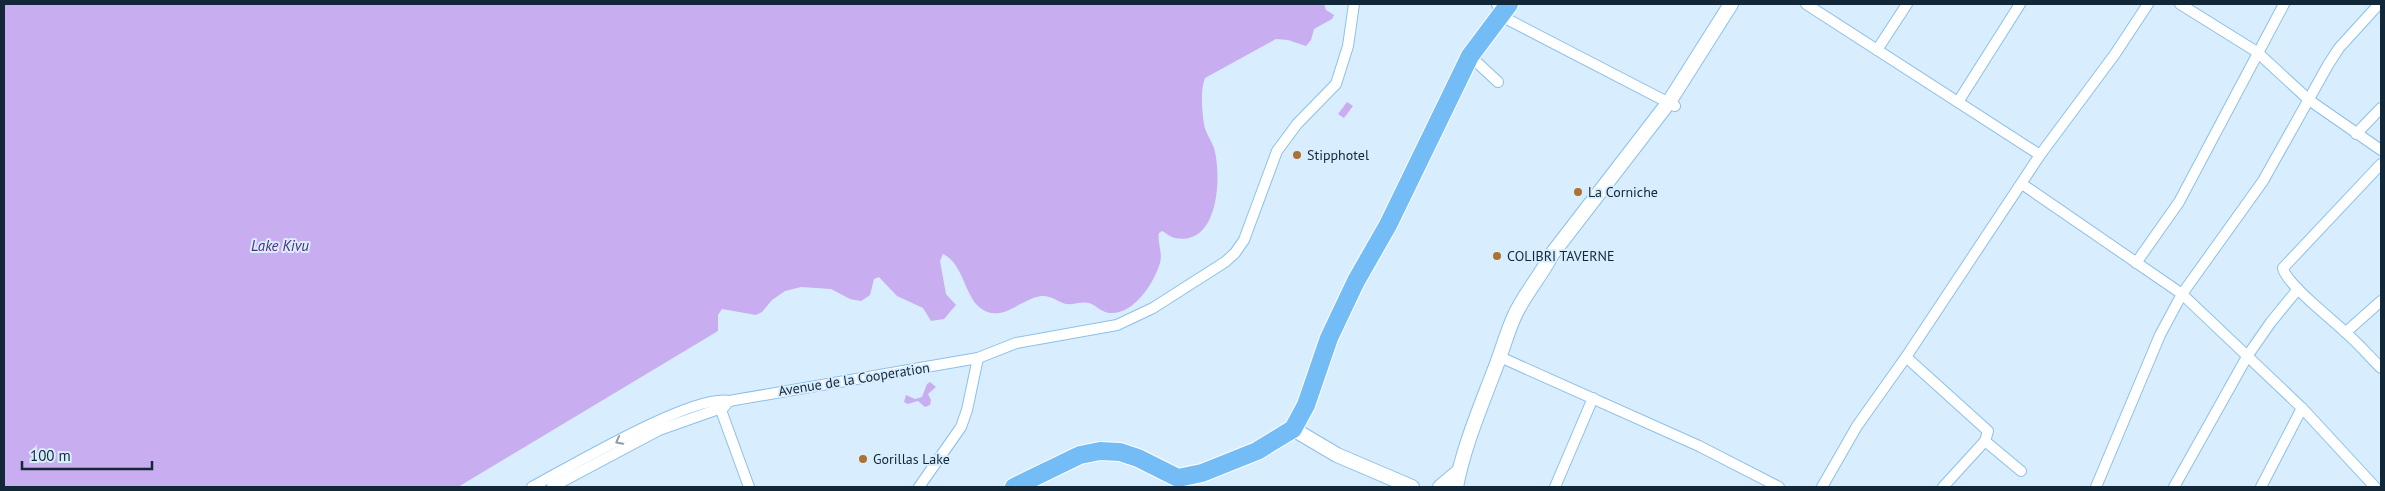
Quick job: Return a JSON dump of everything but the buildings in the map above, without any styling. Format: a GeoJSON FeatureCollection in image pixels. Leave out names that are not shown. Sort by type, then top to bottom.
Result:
{"type":"FeatureCollection","features":[{"type":"Feature","properties":{"kind":"highway"},"geometry":{"type":"LineString","coordinates":[[1014,487],[1080,455],[1100,451],[1120,452],[1138,458],[1176,483],[1257,451],[1293,429],[1306,405],[1329,338],[1356,281],[1388,225],[1470,56],[1502,8]]}},
{"type":"Feature","properties":{"kind":"street","name":"Avenue de la Cooperation"},"geometry":{"type":"LineString","coordinates":[[593,460],[657,426],[729,401],[754,395],[889,375],[978,358],[1016,343],[1099,328],[1136,318],[1225,262],[1235,253],[1251,225],[1266,176],[1277,151],[1297,124],[1336,84],[1348,46],[1354,4]]}},
{"type":"Feature","properties":{"kind":"street"},"geometry":{"type":"LineString","coordinates":[[1672,104],[1731,4]]}},
{"type":"Feature","properties":{"kind":"street"},"geometry":{"type":"LineString","coordinates":[[1456,487],[1459,471],[1500,357],[1526,293],[1552,254],[1597,206],[1672,104],[1740,4]]}},
{"type":"Feature","properties":{"kind":"street"},"geometry":{"type":"LineString","coordinates":[[1806,4],[2040,155]]}},
{"type":"Feature","properties":{"kind":"street"},"geometry":{"type":"LineString","coordinates":[[1877,50],[1907,4]]}},
{"type":"Feature","properties":{"kind":"street"},"geometry":{"type":"LineString","coordinates":[[1958,102],[2020,4]]}},
{"type":"Feature","properties":{"kind":"street"},"geometry":{"type":"LineString","coordinates":[[1822,487],[1857,426],[1906,358],[2040,155],[2115,54],[2148,4]]}},
{"type":"Feature","properties":{"kind":"street"},"geometry":{"type":"LineString","coordinates":[[2180,4],[2257,52],[2309,100],[2381,150]]}},
{"type":"Feature","properties":{"kind":"street"},"geometry":{"type":"LineString","coordinates":[[2136,263],[2179,202],[2284,4]]}},
{"type":"Feature","properties":{"kind":"street"},"geometry":{"type":"LineString","coordinates":[[2096,487],[2160,334],[2182,294],[2263,181],[2339,48],[2379,4]]}},
{"type":"Feature","properties":{"kind":"street"},"geometry":{"type":"LineString","coordinates":[[1502,8],[1672,104]]}},
{"type":"Feature","properties":{"kind":"street"},"geometry":{"type":"LineString","coordinates":[[1470,56],[1498,82]]}},
{"type":"Feature","properties":{"kind":"street"},"geometry":{"type":"LineString","coordinates":[[2356,134],[2381,108]]}},
{"type":"Feature","properties":{"kind":"street"},"geometry":{"type":"LineString","coordinates":[[2381,164],[2286,262],[2283,268],[2284,272],[2298,289],[2346,332],[2381,368]]}},
{"type":"Feature","properties":{"kind":"street"},"geometry":{"type":"LineString","coordinates":[[2022,184],[2182,294],[2302,408],[2376,485]]}},
{"type":"Feature","properties":{"kind":"street"},"geometry":{"type":"LineString","coordinates":[[2174,487],[2248,355],[2271,322],[2298,289]]}},
{"type":"Feature","properties":{"kind":"street"},"geometry":{"type":"LineString","coordinates":[[2346,332],[2381,301]]}},
{"type":"Feature","properties":{"kind":"street"},"geometry":{"type":"LineString","coordinates":[[1500,357],[1699,446],[1779,487]]}},
{"type":"Feature","properties":{"kind":"street"},"geometry":{"type":"LineString","coordinates":[[919,487],[960,427],[967,410],[978,358]]}},
{"type":"Feature","properties":{"kind":"street"},"geometry":{"type":"LineString","coordinates":[[1906,358],[1986,427],[1988,431],[1985,441],[1942,487]]}},
{"type":"Feature","properties":{"kind":"street"},"geometry":{"type":"LineString","coordinates":[[1555,487],[1593,398]]}},
{"type":"Feature","properties":{"kind":"street"},"geometry":{"type":"LineString","coordinates":[[719,405],[749,487]]}},
{"type":"Feature","properties":{"kind":"street"},"geometry":{"type":"LineString","coordinates":[[2261,487],[2302,408]]}},
{"type":"Feature","properties":{"kind":"street"},"geometry":{"type":"LineString","coordinates":[[1293,429],[1337,455],[1404,485]]}},
{"type":"Feature","properties":{"kind":"street"},"geometry":{"type":"LineString","coordinates":[[1985,441],[2021,471]]}},
{"type":"Feature","properties":{"kind":"street"},"geometry":{"type":"LineString","coordinates":[[532,487],[593,460]]}},
{"type":"Feature","properties":{"kind":"street"},"geometry":{"type":"LineString","coordinates":[[552,487],[593,460]]}},
{"type":"Feature","properties":{"kind":"street"},"geometry":{"type":"LineString","coordinates":[[1440,487],[1459,471]]}},
{"type":"Feature","properties":{"kind":"water","name":"Lake Kivu"},"geometry":{"type":"Polygon","coordinates":[[[4,4],[1324,4],[1326,10],[1334,15],[1332,19],[1314,29],[1311,40],[1306,46],[1288,40],[1276,39],[1205,78],[1202,95],[1203,119],[1214,148],[1216,160],[1217,191],[1214,207],[1209,221],[1201,232],[1190,238],[1175,238],[1162,231],[1159,233],[1161,259],[1157,271],[1142,296],[1127,309],[1109,313],[1092,304],[1066,304],[1041,296],[999,313],[985,311],[973,299],[956,266],[943,254],[940,261],[946,294],[956,305],[944,319],[931,321],[923,308],[897,296],[879,277],[874,279],[870,295],[861,301],[850,299],[831,289],[801,287],[785,291],[772,300],[762,312],[756,315],[722,309],[718,315],[718,331],[458,487],[4,487],[4,4]]]}},
{"type":"Feature","properties":{"kind":"water"},"geometry":{"type":"Polygon","coordinates":[[[1347,102],[1353,106],[1344,118],[1338,114],[1347,102]]]}},
{"type":"Feature","properties":{"kind":"water"},"geometry":{"type":"Polygon","coordinates":[[[930,382],[936,387],[928,394],[931,400],[930,405],[925,407],[918,401],[908,404],[904,402],[906,395],[915,399],[922,397],[927,384],[930,382]]]}},
{"type":"Feature","properties":{"kind":"place","name":"Stipphotel"},"geometry":{"type":"Point","coordinates":[1297,155]}},
{"type":"Feature","properties":{"kind":"place","name":"La Corniche"},"geometry":{"type":"Point","coordinates":[1578,192]}},
{"type":"Feature","properties":{"kind":"place","name":"COLIBRI TAVERNE"},"geometry":{"type":"Point","coordinates":[1497,256]}},
{"type":"Feature","properties":{"kind":"place","name":"Gorillas Lake"},"geometry":{"type":"Point","coordinates":[863,459]}}]}
